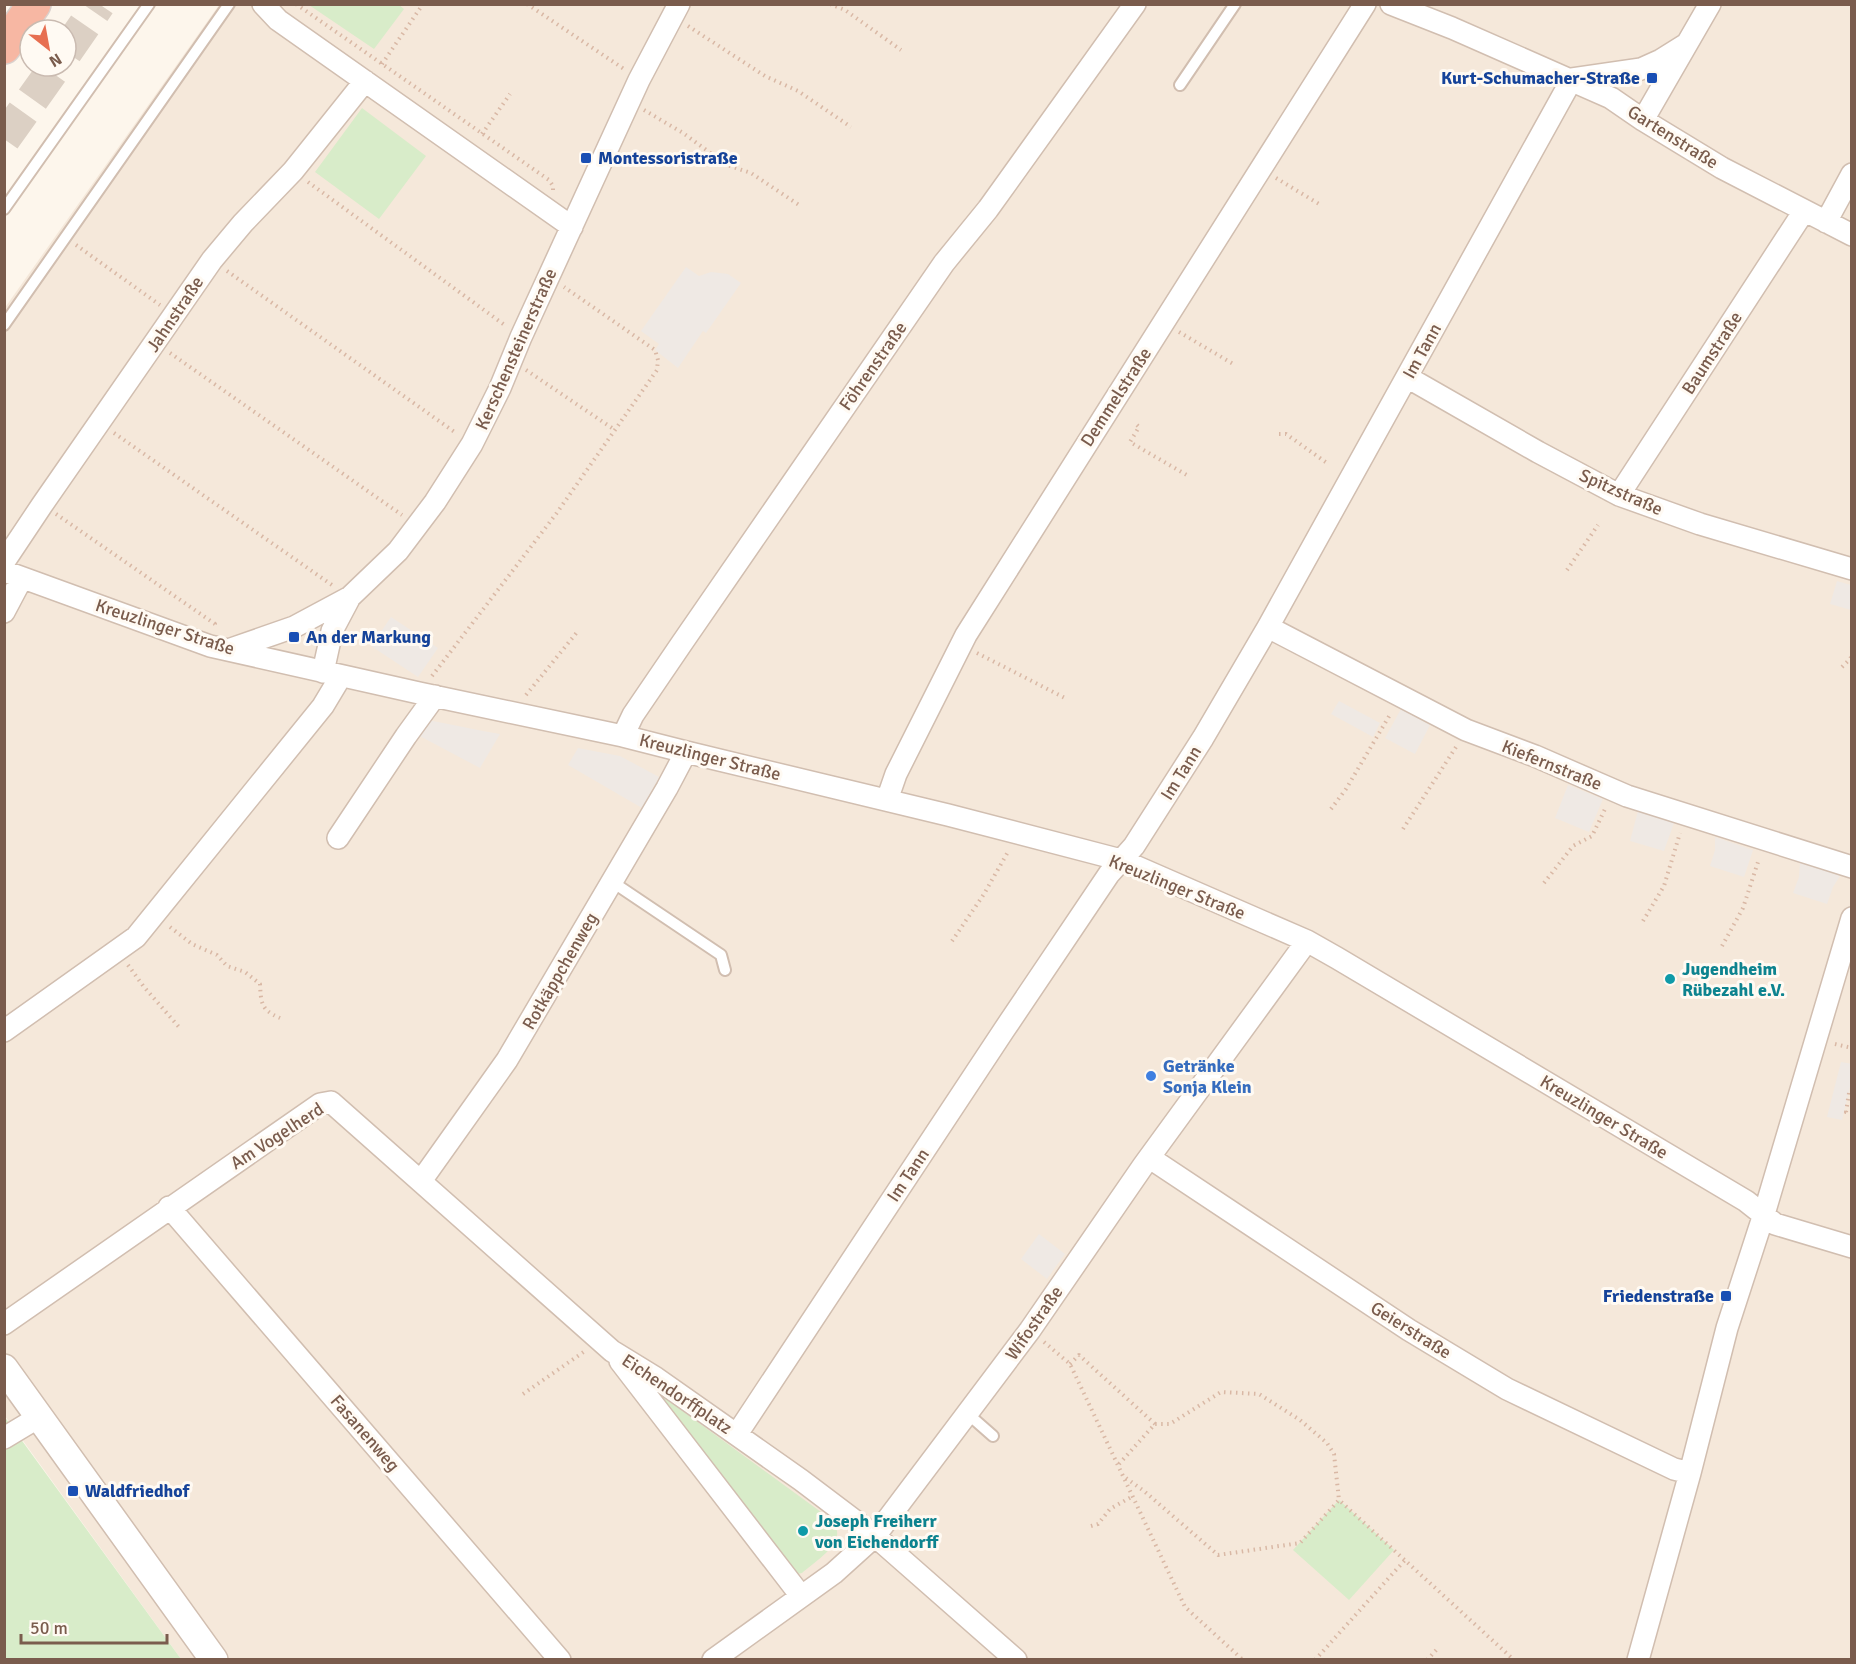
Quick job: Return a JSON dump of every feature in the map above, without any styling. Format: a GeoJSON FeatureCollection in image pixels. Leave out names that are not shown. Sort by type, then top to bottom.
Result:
{"type":"FeatureCollection","features":[{"type":"Feature","properties":{"kind":"highway"},"geometry":{"type":"LineString","coordinates":[[4,47],[34,4]]}},
{"type":"Feature","properties":{"kind":"street"},"geometry":{"type":"LineString","coordinates":[[263,4],[278,20],[572,227]]}},
{"type":"Feature","properties":{"kind":"street","name":"Föhrenstraße"},"geometry":{"type":"LineString","coordinates":[[623,735],[639,706],[944,263],[988,209],[1135,4]]}},
{"type":"Feature","properties":{"kind":"street","name":"Demmelstraße"},"geometry":{"type":"LineString","coordinates":[[887,800],[896,774],[961,645],[1040,516],[1365,4]]}},
{"type":"Feature","properties":{"kind":"street","name":"Gartenstraße"},"geometry":{"type":"LineString","coordinates":[[1391,4],[1572,79],[1611,98],[1722,168],[1851,235]]}},
{"type":"Feature","properties":{"kind":"street"},"geometry":{"type":"LineString","coordinates":[[1643,120],[1710,4]]}},
{"type":"Feature","properties":{"kind":"street","name":"Kerschensteinerstraße"},"geometry":{"type":"LineString","coordinates":[[332,674],[332,631],[350,597],[398,551],[417,527],[472,444],[500,388],[629,101],[675,10]]}},
{"type":"Feature","properties":{"kind":"street"},"geometry":{"type":"LineString","coordinates":[[1572,79],[1641,69],[1688,44]]}},
{"type":"Feature","properties":{"kind":"street","name":"Im Tann"},"geometry":{"type":"LineString","coordinates":[[737,1434],[1004,1030],[1109,874],[1134,846],[1203,738],[1268,627],[1572,79]]}},
{"type":"Feature","properties":{"kind":"street","name":"Jahnstraße"},"geometry":{"type":"LineString","coordinates":[[4,562],[212,260],[243,223],[293,171],[365,81]]}},
{"type":"Feature","properties":{"kind":"street"},"geometry":{"type":"LineString","coordinates":[[1826,222],[1851,174]]}},
{"type":"Feature","properties":{"kind":"street","name":"Baumstraße"},"geometry":{"type":"LineString","coordinates":[[1619,495],[1804,211]]}},
{"type":"Feature","properties":{"kind":"street","name":"Spitzstraße"},"geometry":{"type":"LineString","coordinates":[[1407,377],[1538,452],[1619,495],[1700,524],[1851,569]]}},
{"type":"Feature","properties":{"kind":"street"},"geometry":{"type":"LineString","coordinates":[[4,612],[13,574]]}},
{"type":"Feature","properties":{"kind":"street","name":"Kreuzlinger Straße"},"geometry":{"type":"LineString","coordinates":[[13,574],[219,648],[427,695],[623,735],[845,796],[887,800],[1121,860],[1307,941],[1746,1201],[1775,1224],[1851,1247]]}},
{"type":"Feature","properties":{"kind":"street"},"geometry":{"type":"LineString","coordinates":[[219,648],[294,627],[350,597]]}},
{"type":"Feature","properties":{"kind":"street","name":"Kiefernstraße"},"geometry":{"type":"LineString","coordinates":[[1268,627],[1466,730],[1613,790],[1851,867]]}},
{"type":"Feature","properties":{"kind":"street"},"geometry":{"type":"LineString","coordinates":[[4,1030],[136,937],[323,706],[332,674]]}},
{"type":"Feature","properties":{"kind":"street"},"geometry":{"type":"LineString","coordinates":[[338,838],[406,736],[427,695]]}},
{"type":"Feature","properties":{"kind":"street","name":"Rotkäppchenweg"},"geometry":{"type":"LineString","coordinates":[[421,1181],[507,1060],[686,752]]}},
{"type":"Feature","properties":{"kind":"street"},"geometry":{"type":"LineString","coordinates":[[1638,1659],[1690,1473],[1727,1328],[1764,1214],[1851,918]]}},
{"type":"Feature","properties":{"kind":"street","name":"Wifostraße"},"geometry":{"type":"LineString","coordinates":[[713,1659],[834,1573],[875,1536],[1030,1329],[1307,941]]}},
{"type":"Feature","properties":{"kind":"street","name":"Am Vogelherd"},"geometry":{"type":"LineString","coordinates":[[4,1324],[320,1104],[332,1102],[607,1345]]}},
{"type":"Feature","properties":{"kind":"street","name":"Geierstraße"},"geometry":{"type":"LineString","coordinates":[[1150,1158],[1414,1334],[1507,1389],[1674,1469],[1690,1473]]}},
{"type":"Feature","properties":{"kind":"street","name":"Fasanenweg"},"geometry":{"type":"LineString","coordinates":[[169,1207],[560,1659]]}},
{"type":"Feature","properties":{"kind":"street","name":"Eichendorffplatz"},"geometry":{"type":"LineString","coordinates":[[607,1345],[737,1434],[875,1536],[1016,1659]]}},
{"type":"Feature","properties":{"kind":"street","name":"Eichendorffplatz"},"geometry":{"type":"LineString","coordinates":[[607,1345],[801,1596]]}},
{"type":"Feature","properties":{"kind":"street"},"geometry":{"type":"LineString","coordinates":[[4,1368],[214,1659]]}},
{"type":"Feature","properties":{"kind":"street"},"geometry":{"type":"LineString","coordinates":[[4,1438],[39,1417]]}},
{"type":"Feature","properties":{"kind":"lane"},"geometry":{"type":"LineString","coordinates":[[4,209],[149,4]]}},
{"type":"Feature","properties":{"kind":"lane"},"geometry":{"type":"LineString","coordinates":[[4,325],[229,4]]}},
{"type":"Feature","properties":{"kind":"lane"},"geometry":{"type":"LineString","coordinates":[[1180,86],[1235,4]]}},
{"type":"Feature","properties":{"kind":"lane"},"geometry":{"type":"LineString","coordinates":[[611,881],[721,955],[725,970]]}},
{"type":"Feature","properties":{"kind":"lane"},"geometry":{"type":"LineString","coordinates":[[968,1414],[993,1436]]}},
{"type":"Feature","properties":{"kind":"path"},"geometry":{"type":"LineString","coordinates":[[296,4],[549,180],[553,191],[543,206]]}},
{"type":"Feature","properties":{"kind":"path"},"geometry":{"type":"LineString","coordinates":[[382,64],[423,4]]}},
{"type":"Feature","properties":{"kind":"path"},"geometry":{"type":"LineString","coordinates":[[527,4],[639,80]]}},
{"type":"Feature","properties":{"kind":"path"},"geometry":{"type":"LineString","coordinates":[[830,4],[845,10],[901,50]]}},
{"type":"Feature","properties":{"kind":"path"},"geometry":{"type":"LineString","coordinates":[[675,10],[765,76],[798,91],[850,127]]}},
{"type":"Feature","properties":{"kind":"path"},"geometry":{"type":"LineString","coordinates":[[482,134],[510,94]]}},
{"type":"Feature","properties":{"kind":"path"},"geometry":{"type":"LineString","coordinates":[[629,101],[683,133],[727,165],[751,173],[799,205]]}},
{"type":"Feature","properties":{"kind":"path"},"geometry":{"type":"LineString","coordinates":[[1262,169],[1319,204]]}},
{"type":"Feature","properties":{"kind":"path"},"geometry":{"type":"LineString","coordinates":[[293,171],[521,337]]}},
{"type":"Feature","properties":{"kind":"path"},"geometry":{"type":"LineString","coordinates":[[65,237],[174,314]]}},
{"type":"Feature","properties":{"kind":"path"},"geometry":{"type":"LineString","coordinates":[[212,260],[472,444]]}},
{"type":"Feature","properties":{"kind":"path"},"geometry":{"type":"LineString","coordinates":[[427,695],[657,370],[658,360],[655,350],[549,276]]}},
{"type":"Feature","properties":{"kind":"path"},"geometry":{"type":"LineString","coordinates":[[1164,322],[1235,365]]}},
{"type":"Feature","properties":{"kind":"path"},"geometry":{"type":"LineString","coordinates":[[155,343],[417,527]]}},
{"type":"Feature","properties":{"kind":"path"},"geometry":{"type":"LineString","coordinates":[[511,361],[615,430]]}},
{"type":"Feature","properties":{"kind":"path"},"geometry":{"type":"LineString","coordinates":[[99,423],[350,597]]}},
{"type":"Feature","properties":{"kind":"path"},"geometry":{"type":"LineString","coordinates":[[1137,425],[1139,427],[1130,442],[1190,477]]}},
{"type":"Feature","properties":{"kind":"path"},"geometry":{"type":"LineString","coordinates":[[1279,434],[1286,434],[1327,463]]}},
{"type":"Feature","properties":{"kind":"path"},"geometry":{"type":"LineString","coordinates":[[42,504],[215,624],[219,648]]}},
{"type":"Feature","properties":{"kind":"path"},"geometry":{"type":"LineString","coordinates":[[1567,570],[1598,525]]}},
{"type":"Feature","properties":{"kind":"path"},"geometry":{"type":"LineString","coordinates":[[519,712],[523,699],[578,631]]}},
{"type":"Feature","properties":{"kind":"path"},"geometry":{"type":"LineString","coordinates":[[961,645],[1066,699]]}},
{"type":"Feature","properties":{"kind":"path"},"geometry":{"type":"LineString","coordinates":[[1842,667],[1850,660],[1851,655]]}},
{"type":"Feature","properties":{"kind":"path"},"geometry":{"type":"LineString","coordinates":[[1331,809],[1346,789],[1401,696]]}},
{"type":"Feature","properties":{"kind":"path"},"geometry":{"type":"LineString","coordinates":[[1403,829],[1466,730]]}},
{"type":"Feature","properties":{"kind":"path"},"geometry":{"type":"LineString","coordinates":[[1544,883],[1573,846],[1592,836],[1613,790]]}},
{"type":"Feature","properties":{"kind":"path"},"geometry":{"type":"LineString","coordinates":[[1643,921],[1664,886],[1685,815]]}},
{"type":"Feature","properties":{"kind":"path"},"geometry":{"type":"LineString","coordinates":[[952,941],[984,894],[1010,848],[1014,832]]}},
{"type":"Feature","properties":{"kind":"path"},"geometry":{"type":"LineString","coordinates":[[1722,946],[1743,908],[1766,840]]}},
{"type":"Feature","properties":{"kind":"path"},"geometry":{"type":"LineString","coordinates":[[155,915],[192,944],[217,955],[227,966],[245,972],[260,984],[261,1002],[270,1013],[280,1018]]}},
{"type":"Feature","properties":{"kind":"path"},"geometry":{"type":"LineString","coordinates":[[117,951],[144,987],[179,1026]]}},
{"type":"Feature","properties":{"kind":"path"},"geometry":{"type":"LineString","coordinates":[[1849,1093],[1846,1112],[1851,1113]]}},
{"type":"Feature","properties":{"kind":"path"},"geometry":{"type":"LineString","coordinates":[[1030,1329],[1070,1364],[1126,1478],[1185,1607],[1243,1659]]}},
{"type":"Feature","properties":{"kind":"path"},"geometry":{"type":"LineString","coordinates":[[523,1394],[607,1345]]}},
{"type":"Feature","properties":{"kind":"path"},"geometry":{"type":"LineString","coordinates":[[1070,1364],[1079,1355],[1155,1424],[1170,1424],[1221,1392],[1259,1394],[1300,1420],[1327,1443],[1335,1454],[1339,1500],[1514,1659]]}},
{"type":"Feature","properties":{"kind":"path"},"geometry":{"type":"LineString","coordinates":[[1119,1464],[1155,1424]]}},
{"type":"Feature","properties":{"kind":"path"},"geometry":{"type":"LineString","coordinates":[[1126,1478],[1218,1555],[1300,1543],[1339,1500]]}},
{"type":"Feature","properties":{"kind":"path"},"geometry":{"type":"LineString","coordinates":[[1091,1526],[1098,1524],[1110,1509],[1133,1496]]}},
{"type":"Feature","properties":{"kind":"path"},"geometry":{"type":"LineString","coordinates":[[1316,1659],[1405,1560]]}},
{"type":"Feature","properties":{"kind":"path"},"geometry":{"type":"LineString","coordinates":[[1427,1659],[1439,1647]]}},
{"type":"Feature","properties":{"kind":"shaded area"},"geometry":{"type":"Polygon","coordinates":[[[219,5],[1851,5],[1851,1659],[181,1659],[5,1416],[4,309],[219,5]]]}},
{"type":"Feature","properties":{"kind":"shaded area"},"geometry":{"type":"Polygon","coordinates":[[[686,267],[699,276],[711,272],[728,274],[741,283],[706,333],[703,331],[678,368],[655,350],[659,344],[641,331],[686,267]]]}},
{"type":"Feature","properties":{"kind":"shaded area"},"geometry":{"type":"Polygon","coordinates":[[[1837,581],[1851,585],[1851,610],[1830,604],[1837,581]]]}},
{"type":"Feature","properties":{"kind":"shaded area"},"geometry":{"type":"Polygon","coordinates":[[[391,617],[438,648],[418,677],[371,646],[391,617]]]}},
{"type":"Feature","properties":{"kind":"shaded area"},"geometry":{"type":"Polygon","coordinates":[[[1339,701],[1380,723],[1373,737],[1331,714],[1339,701]]]}},
{"type":"Feature","properties":{"kind":"shaded area"},"geometry":{"type":"Polygon","coordinates":[[[1401,709],[1430,725],[1415,754],[1385,738],[1401,709]]]}},
{"type":"Feature","properties":{"kind":"shaded area"},"geometry":{"type":"Polygon","coordinates":[[[423,719],[500,734],[480,768],[414,733],[423,719]]]}},
{"type":"Feature","properties":{"kind":"shaded area"},"geometry":{"type":"Polygon","coordinates":[[[578,748],[620,756],[659,777],[642,808],[568,765],[578,748]]]}},
{"type":"Feature","properties":{"kind":"shaded area"},"geometry":{"type":"Polygon","coordinates":[[[1568,785],[1603,799],[1589,832],[1555,818],[1568,785]]]}},
{"type":"Feature","properties":{"kind":"shaded area"},"geometry":{"type":"Polygon","coordinates":[[[1638,811],[1674,823],[1664,851],[1630,841],[1638,811]]]}},
{"type":"Feature","properties":{"kind":"shaded area"},"geometry":{"type":"Polygon","coordinates":[[[1715,837],[1753,850],[1744,877],[1710,866],[1715,850],[1715,837]]]}},
{"type":"Feature","properties":{"kind":"shaded area"},"geometry":{"type":"Polygon","coordinates":[[[1800,862],[1840,876],[1827,904],[1793,893],[1799,877],[1800,862]]]}},
{"type":"Feature","properties":{"kind":"shaded area"},"geometry":{"type":"Polygon","coordinates":[[[1841,1062],[1852,1064],[1851,1083],[1842,1120],[1827,1117],[1841,1062]]]}},
{"type":"Feature","properties":{"kind":"shaded area"},"geometry":{"type":"Polygon","coordinates":[[[1039,1234],[1065,1254],[1047,1279],[1021,1259],[1039,1234]]]}},
{"type":"Feature","properties":{"kind":"green space"},"geometry":{"type":"Polygon","coordinates":[[[398,4],[404,9],[374,49],[309,5],[398,4]]]}},
{"type":"Feature","properties":{"kind":"green space"},"geometry":{"type":"Polygon","coordinates":[[[362,108],[426,156],[379,219],[315,172],[362,108]]]}},
{"type":"Feature","properties":{"kind":"green space"},"geometry":{"type":"Polygon","coordinates":[[[658,1396],[662,1396],[821,1512],[835,1526],[837,1532],[836,1539],[827,1552],[802,1573],[794,1572],[658,1396]]]}},
{"type":"Feature","properties":{"kind":"green space"},"geometry":{"type":"Polygon","coordinates":[[[4,1416],[181,1659],[5,1659],[4,1416]]]}},
{"type":"Feature","properties":{"kind":"green space"},"geometry":{"type":"Polygon","coordinates":[[[1339,1500],[1394,1550],[1349,1600],[1293,1550],[1339,1500]]]}},
{"type":"Feature","properties":{"kind":"tunnel"},"geometry":{"type":"LineString","coordinates":[[78,35],[99,4]]}},
{"type":"Feature","properties":{"kind":"tunnel"},"geometry":{"type":"LineString","coordinates":[[4,139],[47,78]]}},
{"type":"Feature","properties":{"kind":"place","name":"Kurt-Schumacher-Straße"},"geometry":{"type":"Point","coordinates":[1652,78]}},
{"type":"Feature","properties":{"kind":"place","name":"Montessoristraße"},"geometry":{"type":"Point","coordinates":[586,158]}},
{"type":"Feature","properties":{"kind":"place","name":"An der Markung"},"geometry":{"type":"Point","coordinates":[294,637]}},
{"type":"Feature","properties":{"kind":"place","name":"Jugendheim Rübezahl e.V."},"geometry":{"type":"Point","coordinates":[1670,979]}},
{"type":"Feature","properties":{"kind":"place","name":"Getränke Sonja Klein"},"geometry":{"type":"Point","coordinates":[1151,1076]}},
{"type":"Feature","properties":{"kind":"place","name":"Friedenstraße"},"geometry":{"type":"Point","coordinates":[1726,1296]}},
{"type":"Feature","properties":{"kind":"place","name":"Waldfriedhof"},"geometry":{"type":"Point","coordinates":[73,1491]}},
{"type":"Feature","properties":{"kind":"place","name":"Joseph Freiherr von Eichendorff"},"geometry":{"type":"Point","coordinates":[803,1531]}}]}
